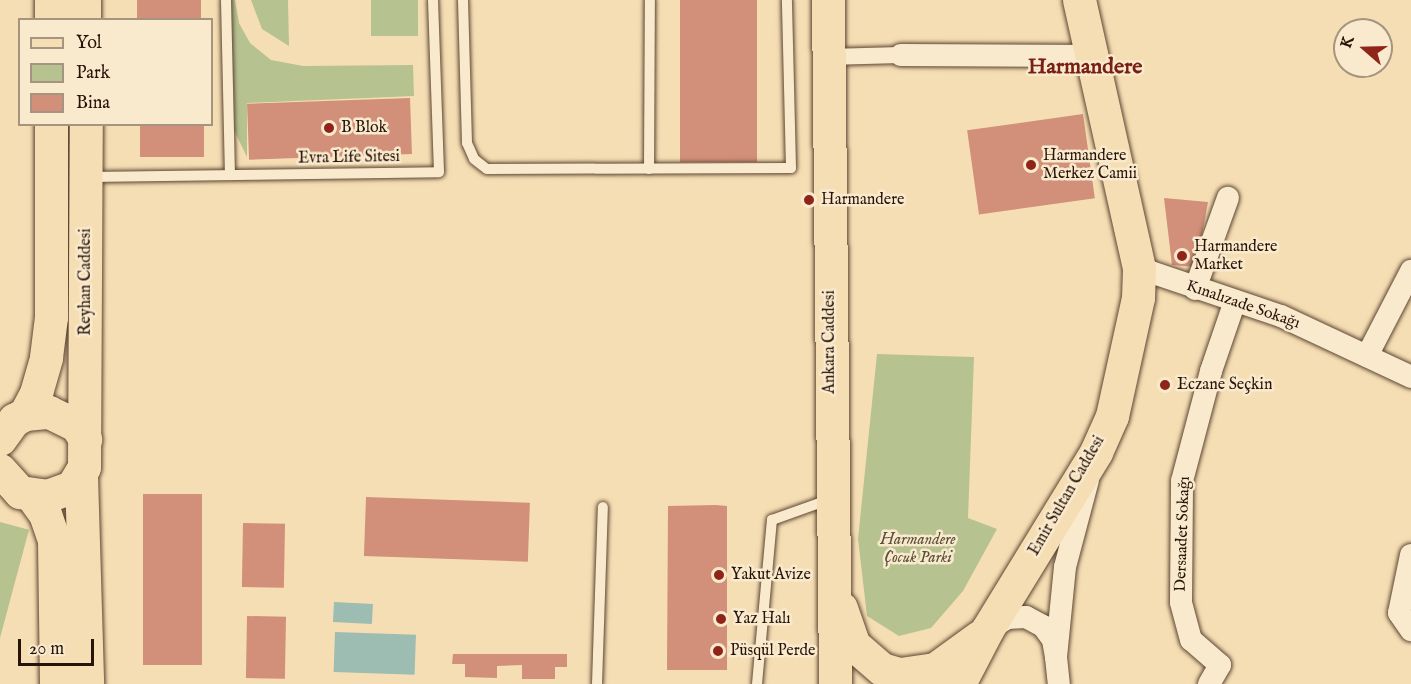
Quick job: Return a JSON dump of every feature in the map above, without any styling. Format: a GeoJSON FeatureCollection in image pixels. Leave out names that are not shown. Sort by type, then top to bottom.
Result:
{"type":"FeatureCollection","features":[{"type":"Feature","properties":{"kind":"main road"},"geometry":{"type":"LineString","coordinates":[[51,0],[51,18]]}},
{"type":"Feature","properties":{"kind":"main road"},"geometry":{"type":"LineString","coordinates":[[84,0],[84,18]]}},
{"type":"Feature","properties":{"kind":"main road","name":"Ankara Caddesi"},"geometry":{"type":"LineString","coordinates":[[828,0],[831,499],[835,684]]}},
{"type":"Feature","properties":{"kind":"main road","name":"Emir Sultan Caddesi"},"geometry":{"type":"LineString","coordinates":[[987,630],[1096,452],[1112,416],[1138,298],[1139,268],[1094,56],[1079,0]]}},
{"type":"Feature","properties":{"kind":"main road"},"geometry":{"type":"LineString","coordinates":[[25,414],[41,375],[51,317],[51,126]]}},
{"type":"Feature","properties":{"kind":"main road","name":"Reyhan Caddesi"},"geometry":{"type":"LineString","coordinates":[[81,476],[85,439],[86,126]]}},
{"type":"Feature","properties":{"kind":"main road"},"geometry":{"type":"LineString","coordinates":[[0,439],[14,420],[25,414],[49,412],[64,416],[76,425],[85,439]]}},
{"type":"Feature","properties":{"kind":"main road"},"geometry":{"type":"LineString","coordinates":[[9,482],[62,492],[81,476]]}},
{"type":"Feature","properties":{"kind":"main road"},"geometry":{"type":"LineString","coordinates":[[81,476],[87,684]]}},
{"type":"Feature","properties":{"kind":"main road"},"geometry":{"type":"LineString","coordinates":[[9,482],[45,514],[54,540],[56,684]]}},
{"type":"Feature","properties":{"kind":"main road"},"geometry":{"type":"LineString","coordinates":[[832,569],[846,628],[854,645],[882,669],[900,674],[935,669],[987,630]]}},
{"type":"Feature","properties":{"kind":"main road"},"geometry":{"type":"LineString","coordinates":[[959,684],[987,630]]}},
{"type":"Feature","properties":{"kind":"street"},"geometry":{"type":"LineString","coordinates":[[828,57],[1094,56]]}},
{"type":"Feature","properties":{"kind":"street"},"geometry":{"type":"LineString","coordinates":[[1196,289],[1228,198]]}},
{"type":"Feature","properties":{"kind":"street","name":"Kınalızade Sokağı"},"geometry":{"type":"LineString","coordinates":[[1139,268],[1281,316],[1411,377]]}},
{"type":"Feature","properties":{"kind":"street"},"geometry":{"type":"LineString","coordinates":[[1367,356],[1411,271]]}},
{"type":"Feature","properties":{"kind":"street","name":"Dersaadet Sokağı"},"geometry":{"type":"LineString","coordinates":[[1209,684],[1220,664],[1191,640],[1181,602],[1182,481],[1211,371],[1235,301]]}},
{"type":"Feature","properties":{"kind":"street"},"geometry":{"type":"LineString","coordinates":[[1056,657],[1065,567],[1096,452]]}},
{"type":"Feature","properties":{"kind":"street"},"geometry":{"type":"LineString","coordinates":[[1411,555],[1399,613],[1411,630]]}},
{"type":"Feature","properties":{"kind":"street"},"geometry":{"type":"LineString","coordinates":[[987,630],[1007,618],[1026,617],[1043,626],[1053,640],[1059,684]]}},
{"type":"Feature","properties":{"kind":"lane"},"geometry":{"type":"LineString","coordinates":[[226,0],[230,175]]}},
{"type":"Feature","properties":{"kind":"lane","name":"Evra Life Sitesi"},"geometry":{"type":"LineString","coordinates":[[87,177],[439,172],[433,0]]}},
{"type":"Feature","properties":{"kind":"lane"},"geometry":{"type":"LineString","coordinates":[[463,0],[467,143],[480,165],[487,169],[791,168],[788,0]]}},
{"type":"Feature","properties":{"kind":"lane"},"geometry":{"type":"LineString","coordinates":[[649,169],[650,0]]}},
{"type":"Feature","properties":{"kind":"lane"},"geometry":{"type":"LineString","coordinates":[[757,684],[772,520],[831,499]]}},
{"type":"Feature","properties":{"kind":"lane"},"geometry":{"type":"LineString","coordinates":[[597,684],[603,507]]}},
{"type":"Feature","properties":{"kind":"green space"},"geometry":{"type":"Polygon","coordinates":[[[228,0],[235,0],[239,23],[250,43],[271,60],[303,66],[413,65],[414,96],[247,103],[247,157],[233,128],[228,0]]]}},
{"type":"Feature","properties":{"kind":"green space"},"geometry":{"type":"Polygon","coordinates":[[[251,0],[288,0],[289,46],[262,29],[251,0]]]}},
{"type":"Feature","properties":{"kind":"green space"},"geometry":{"type":"Polygon","coordinates":[[[371,0],[418,0],[418,36],[371,36],[371,0]]]}},
{"type":"Feature","properties":{"kind":"green space","name":"Harmandere Çocuk Parki"},"geometry":{"type":"Polygon","coordinates":[[[877,354],[974,357],[968,518],[997,529],[963,591],[931,628],[899,636],[867,616],[858,539],[877,354]]]}},
{"type":"Feature","properties":{"kind":"green space"},"geometry":{"type":"Polygon","coordinates":[[[0,522],[29,530],[0,638],[0,522]]]}},
{"type":"Feature","properties":{"kind":"water"},"geometry":{"type":"Polygon","coordinates":[[[334,602],[373,604],[372,624],[333,622],[334,602]]]}},
{"type":"Feature","properties":{"kind":"water"},"geometry":{"type":"Polygon","coordinates":[[[335,632],[416,635],[415,675],[334,672],[335,632]]]}},
{"type":"Feature","properties":{"kind":"building"},"geometry":{"type":"Polygon","coordinates":[[[137,0],[201,0],[201,18],[137,18],[137,0]]]}},
{"type":"Feature","properties":{"kind":"building"},"geometry":{"type":"Polygon","coordinates":[[[680,0],[757,0],[757,162],[680,162],[680,0]]]}},
{"type":"Feature","properties":{"kind":"building","name":"B Blok"},"geometry":{"type":"Polygon","coordinates":[[[410,98],[412,154],[249,160],[247,104],[410,98]]]}},
{"type":"Feature","properties":{"kind":"building","name":"Harmandere Merkez Camii"},"geometry":{"type":"Polygon","coordinates":[[[1083,114],[1095,198],[979,214],[967,130],[1083,114]]]}},
{"type":"Feature","properties":{"kind":"building"},"geometry":{"type":"Polygon","coordinates":[[[140,126],[204,126],[204,157],[140,157],[140,126]]]}},
{"type":"Feature","properties":{"kind":"building"},"geometry":{"type":"Polygon","coordinates":[[[1164,198],[1208,202],[1196,267],[1172,265],[1164,198]]]}},
{"type":"Feature","properties":{"kind":"building"},"geometry":{"type":"Polygon","coordinates":[[[143,494],[202,494],[202,665],[143,665],[143,494]]]}},
{"type":"Feature","properties":{"kind":"building"},"geometry":{"type":"Polygon","coordinates":[[[366,497],[530,503],[528,562],[364,556],[366,497]]]}},
{"type":"Feature","properties":{"kind":"building"},"geometry":{"type":"Polygon","coordinates":[[[668,506],[727,506],[727,670],[667,670],[668,506]]]}},
{"type":"Feature","properties":{"kind":"building"},"geometry":{"type":"Polygon","coordinates":[[[243,523],[285,524],[284,588],[242,587],[243,523]]]}},
{"type":"Feature","properties":{"kind":"building"},"geometry":{"type":"Polygon","coordinates":[[[247,616],[286,617],[285,679],[246,678],[247,616]]]}},
{"type":"Feature","properties":{"kind":"building"},"geometry":{"type":"Polygon","coordinates":[[[453,654],[567,654],[567,667],[555,667],[555,679],[522,679],[522,665],[497,666],[497,678],[465,677],[465,664],[452,664],[453,654]]]}},
{"type":"Feature","properties":{"kind":"place","name":"B Blok"},"geometry":{"type":"Point","coordinates":[329,128]}},
{"type":"Feature","properties":{"kind":"place","name":"Harmandere Merkez Camii"},"geometry":{"type":"Point","coordinates":[1031,165]}},
{"type":"Feature","properties":{"kind":"place","name":"Harmandere"},"geometry":{"type":"Point","coordinates":[809,200]}},
{"type":"Feature","properties":{"kind":"place","name":"Harmandere Market"},"geometry":{"type":"Point","coordinates":[1182,256]}},
{"type":"Feature","properties":{"kind":"place","name":"Eczane Seçkin"},"geometry":{"type":"Point","coordinates":[1165,385]}},
{"type":"Feature","properties":{"kind":"place","name":"Yakut Avize"},"geometry":{"type":"Point","coordinates":[719,575]}},
{"type":"Feature","properties":{"kind":"place","name":"Yaz Halı"},"geometry":{"type":"Point","coordinates":[721,619]}},
{"type":"Feature","properties":{"kind":"place","name":"Püsqül Perde"},"geometry":{"type":"Point","coordinates":[718,651]}},
{"type":"Feature","properties":{"kind":"district","name":"Harmandere"},"geometry":{"type":"Point","coordinates":[1085,68]}}]}
